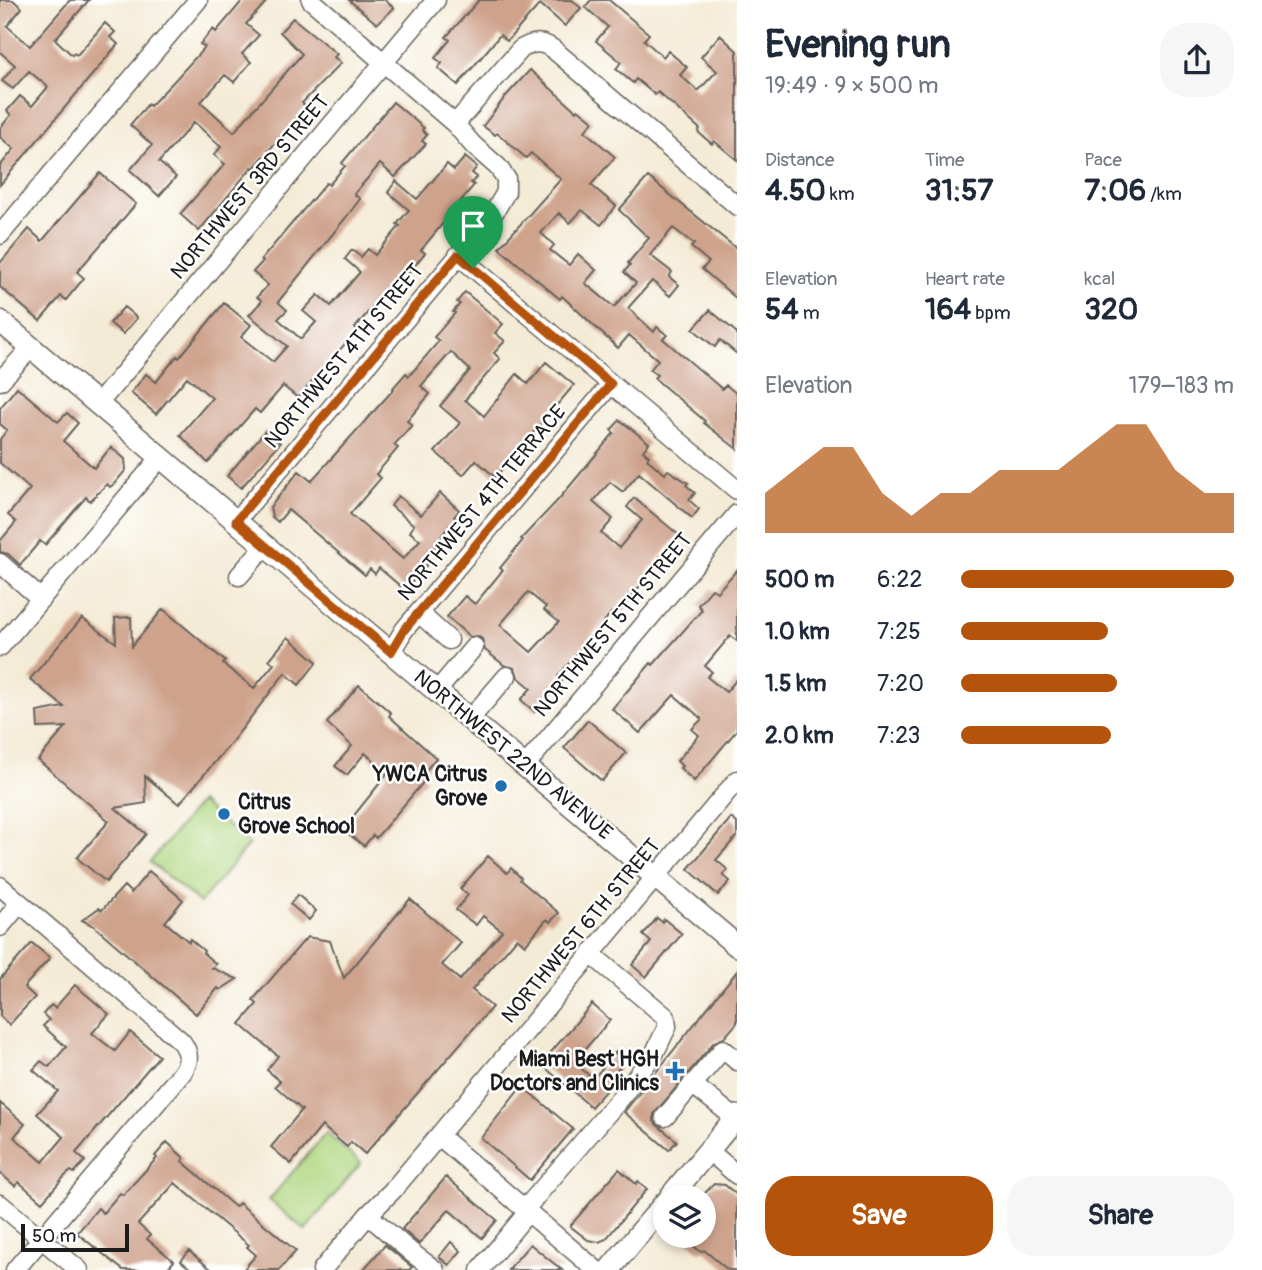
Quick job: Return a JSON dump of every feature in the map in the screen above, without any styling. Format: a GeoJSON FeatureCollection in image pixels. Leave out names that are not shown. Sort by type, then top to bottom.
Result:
{"type":"FeatureCollection","features":[{"type":"Feature","properties":{"kind":"main road","name":"NORTHWEST 22ND AVENUE"},"geometry":{"type":"LineString","coordinates":[[0,321],[737,946]]}},
{"type":"Feature","properties":{"kind":"main road"},"geometry":{"type":"LineString","coordinates":[[680,1185],[736,1117]]}},
{"type":"Feature","properties":{"kind":"main road"},"geometry":{"type":"LineString","coordinates":[[609,1270],[653,1217]]}},
{"type":"Feature","properties":{"kind":"street"},"geometry":{"type":"LineString","coordinates":[[0,235],[198,0]]}},
{"type":"Feature","properties":{"kind":"street"},"geometry":{"type":"LineString","coordinates":[[311,0],[455,124],[521,50],[534,43],[546,45],[737,206]]}},
{"type":"Feature","properties":{"kind":"street","name":"NORTHWEST 3RD STREET"},"geometry":{"type":"LineString","coordinates":[[98,404],[436,0]]}},
{"type":"Feature","properties":{"kind":"street","name":"NORTHWEST 4TH STREET"},"geometry":{"type":"LineString","coordinates":[[236,521],[492,216],[506,192],[503,172],[455,124]]}},
{"type":"Feature","properties":{"kind":"street"},"geometry":{"type":"LineString","coordinates":[[458,255],[737,490]]}},
{"type":"Feature","properties":{"kind":"street"},"geometry":{"type":"LineString","coordinates":[[0,381],[32,348]]}},
{"type":"Feature","properties":{"kind":"street","name":"NORTHWEST 4TH TERRACE"},"geometry":{"type":"LineString","coordinates":[[391,652],[404,630],[611,384]]}},
{"type":"Feature","properties":{"kind":"street"},"geometry":{"type":"LineString","coordinates":[[0,647],[161,457]]}},
{"type":"Feature","properties":{"kind":"street","name":"NORTHWEST 5TH STREET"},"geometry":{"type":"LineString","coordinates":[[524,766],[737,514]]}},
{"type":"Feature","properties":{"kind":"street"},"geometry":{"type":"LineString","coordinates":[[239,576],[265,546]]}},
{"type":"Feature","properties":{"kind":"street"},"geometry":{"type":"LineString","coordinates":[[0,563],[41,599]]}},
{"type":"Feature","properties":{"kind":"street"},"geometry":{"type":"LineString","coordinates":[[419,614],[449,640]]}},
{"type":"Feature","properties":{"kind":"street"},"geometry":{"type":"LineString","coordinates":[[437,691],[474,647]]}},
{"type":"Feature","properties":{"kind":"street"},"geometry":{"type":"LineString","coordinates":[[470,719],[507,676]]}},
{"type":"Feature","properties":{"kind":"street","name":"NORTHWEST 6TH STREET"},"geometry":{"type":"LineString","coordinates":[[322,1270],[368,1215],[393,1191],[737,780]]}},
{"type":"Feature","properties":{"kind":"street"},"geometry":{"type":"LineString","coordinates":[[0,886],[181,1041],[188,1049],[189,1057],[188,1066],[183,1073],[15,1270]]}},
{"type":"Feature","properties":{"kind":"street"},"geometry":{"type":"LineString","coordinates":[[0,927],[20,903]]}},
{"type":"Feature","properties":{"kind":"street"},"geometry":{"type":"LineString","coordinates":[[480,1270],[619,1100],[655,1052],[667,1027],[666,1017],[591,954]]}},
{"type":"Feature","properties":{"kind":"street"},"geometry":{"type":"LineString","coordinates":[[665,1116],[723,1049],[737,1061]]}},
{"type":"Feature","properties":{"kind":"street"},"geometry":{"type":"LineString","coordinates":[[692,1084],[736,1117]]}},
{"type":"Feature","properties":{"kind":"street"},"geometry":{"type":"LineString","coordinates":[[439,1136],[596,1270]]}},
{"type":"Feature","properties":{"kind":"street"},"geometry":{"type":"LineString","coordinates":[[708,1150],[737,1175]]}},
{"type":"Feature","properties":{"kind":"street"},"geometry":{"type":"LineString","coordinates":[[0,1204],[79,1270]]}},
{"type":"Feature","properties":{"kind":"street"},"geometry":{"type":"LineString","coordinates":[[368,1215],[412,1254],[435,1270]]}},
{"type":"Feature","properties":{"kind":"green space"},"geometry":{"type":"Polygon","coordinates":[[[200,802],[249,844],[200,903],[150,862],[200,802]]]}},
{"type":"Feature","properties":{"kind":"green space"},"geometry":{"type":"Polygon","coordinates":[[[326,1133],[361,1163],[305,1230],[269,1200],[326,1133]]]}},
{"type":"Feature","properties":{"kind":"building"},"geometry":{"type":"Polygon","coordinates":[[[0,0],[13,0],[22,8],[7,26],[30,46],[70,0],[89,0],[55,39],[72,55],[77,55],[105,23],[115,32],[110,37],[118,44],[0,185],[0,166],[14,149],[0,137],[0,128],[11,115],[7,111],[20,96],[32,106],[48,87],[29,71],[13,89],[2,81],[15,65],[0,52],[0,0]]]}},
{"type":"Feature","properties":{"kind":"building"},"geometry":{"type":"Polygon","coordinates":[[[243,0],[268,0],[246,24],[259,35],[242,54],[251,62],[234,82],[225,75],[201,102],[234,132],[302,54],[280,32],[293,18],[337,54],[334,57],[341,63],[302,103],[306,107],[199,231],[180,214],[225,164],[214,155],[221,147],[194,122],[159,162],[176,177],[159,196],[130,170],[152,145],[130,125],[205,47],[200,44],[213,29],[216,32],[243,0]]]}},
{"type":"Feature","properties":{"kind":"building"},"geometry":{"type":"Polygon","coordinates":[[[349,0],[385,0],[394,8],[377,24],[349,0]]]}},
{"type":"Feature","properties":{"kind":"building"},"geometry":{"type":"Polygon","coordinates":[[[479,0],[572,0],[581,8],[565,26],[540,4],[507,41],[500,35],[458,85],[438,68],[442,63],[435,58],[450,40],[446,37],[479,0]]]}},
{"type":"Feature","properties":{"kind":"building"},"geometry":{"type":"Polygon","coordinates":[[[591,0],[609,0],[649,34],[644,40],[663,57],[668,51],[687,67],[680,75],[698,91],[717,71],[701,57],[720,35],[737,51],[737,160],[698,132],[700,129],[658,92],[655,95],[636,79],[633,83],[616,69],[621,62],[596,41],[608,27],[585,7],[591,0]]]}},
{"type":"Feature","properties":{"kind":"building"},"geometry":{"type":"Polygon","coordinates":[[[530,70],[576,111],[578,109],[593,121],[585,131],[615,157],[591,185],[616,206],[601,225],[582,210],[570,223],[559,213],[541,233],[554,245],[550,250],[569,265],[578,254],[596,270],[585,283],[614,307],[636,283],[624,272],[630,265],[628,263],[649,238],[619,210],[648,177],[737,249],[737,299],[702,269],[709,262],[691,247],[694,244],[673,228],[650,255],[672,272],[669,277],[679,285],[670,296],[652,281],[628,308],[654,332],[657,327],[667,335],[663,339],[722,389],[726,385],[737,394],[737,449],[654,378],[657,375],[650,370],[658,360],[629,335],[618,348],[562,296],[560,299],[499,248],[561,179],[531,153],[526,158],[497,133],[495,135],[483,126],[530,70]]]}},
{"type":"Feature","properties":{"kind":"building"},"geometry":{"type":"Polygon","coordinates":[[[393,102],[424,128],[422,130],[427,135],[422,141],[426,144],[395,177],[380,164],[354,194],[360,199],[278,302],[287,310],[278,319],[301,339],[316,322],[303,311],[318,295],[331,306],[360,272],[345,259],[352,250],[361,257],[368,249],[375,255],[400,226],[397,224],[409,210],[388,192],[396,181],[417,199],[447,164],[454,170],[465,157],[477,167],[472,173],[477,177],[471,183],[474,185],[421,250],[425,253],[407,275],[402,271],[355,328],[357,330],[298,398],[283,386],[260,413],[255,409],[208,463],[180,435],[212,398],[187,377],[156,414],[131,393],[146,374],[156,382],[224,303],[251,325],[241,337],[273,362],[287,346],[249,315],[262,301],[257,297],[268,285],[253,272],[326,183],[329,185],[345,166],[342,163],[393,102]]]}},
{"type":"Feature","properties":{"kind":"building"},"geometry":{"type":"Polygon","coordinates":[[[100,173],[136,204],[77,272],[84,278],[66,300],[61,296],[40,321],[0,287],[0,263],[29,229],[42,241],[100,173]]]}},
{"type":"Feature","properties":{"kind":"building"},"geometry":{"type":"Polygon","coordinates":[[[465,292],[503,324],[495,333],[505,341],[494,353],[500,359],[465,400],[484,416],[517,374],[528,384],[546,362],[574,385],[495,477],[476,460],[463,475],[435,452],[460,423],[440,406],[470,370],[451,352],[421,386],[430,394],[407,421],[412,425],[394,445],[398,448],[376,474],[381,478],[350,514],[403,559],[420,540],[410,532],[414,525],[391,506],[398,496],[421,515],[440,493],[459,510],[442,535],[444,536],[425,559],[429,562],[405,590],[379,568],[375,574],[370,569],[365,575],[288,510],[278,522],[272,517],[270,507],[299,471],[311,481],[406,373],[409,376],[439,341],[434,337],[455,313],[453,312],[460,304],[457,302],[465,292]]]}},
{"type":"Feature","properties":{"kind":"building"},"geometry":{"type":"Polygon","coordinates":[[[124,307],[137,318],[123,334],[110,323],[124,307]]]}},
{"type":"Feature","properties":{"kind":"building"},"geometry":{"type":"Polygon","coordinates":[[[710,310],[737,333],[737,354],[720,340],[715,347],[693,329],[710,310]]]}},
{"type":"Feature","properties":{"kind":"building"},"geometry":{"type":"Polygon","coordinates":[[[17,387],[58,422],[67,413],[78,423],[63,441],[94,468],[111,447],[125,459],[126,470],[114,484],[110,487],[107,484],[90,501],[86,497],[45,545],[40,541],[20,565],[8,554],[0,552],[0,541],[16,522],[8,515],[30,489],[0,463],[0,439],[7,430],[0,424],[0,408],[17,387]]]}},
{"type":"Feature","properties":{"kind":"building"},"geometry":{"type":"Polygon","coordinates":[[[620,420],[649,443],[643,451],[649,456],[647,459],[665,474],[668,470],[688,483],[686,485],[695,493],[689,500],[699,509],[692,518],[639,473],[623,492],[610,482],[593,502],[613,519],[601,533],[619,548],[642,520],[627,507],[634,498],[679,535],[648,571],[644,581],[615,617],[611,613],[558,676],[563,680],[535,712],[521,700],[531,688],[518,677],[515,668],[504,665],[485,650],[482,639],[477,636],[470,637],[447,617],[465,596],[475,604],[503,570],[500,568],[523,540],[521,539],[559,499],[614,433],[611,430],[620,420]],[[528,592],[500,625],[531,652],[559,622],[544,610],[546,607],[528,592]]]}},
{"type":"Feature","properties":{"kind":"building"},"geometry":{"type":"Polygon","coordinates":[[[265,431],[280,443],[241,488],[227,476],[265,431]]]}},
{"type":"Feature","properties":{"kind":"building"},"geometry":{"type":"Polygon","coordinates":[[[737,570],[737,641],[730,636],[705,666],[712,672],[707,677],[726,692],[737,679],[737,730],[694,781],[680,768],[682,766],[677,761],[699,735],[692,729],[702,719],[674,695],[640,733],[612,709],[702,610],[698,605],[712,589],[717,592],[737,570]]]}},
{"type":"Feature","properties":{"kind":"building"},"geometry":{"type":"Polygon","coordinates":[[[163,609],[225,661],[223,664],[254,688],[274,664],[269,660],[288,637],[317,662],[299,685],[285,673],[179,804],[145,776],[146,803],[115,808],[146,834],[106,882],[77,858],[109,821],[38,760],[66,727],[38,728],[37,712],[64,707],[30,679],[82,618],[116,643],[115,618],[131,617],[132,646],[163,609]]]}},
{"type":"Feature","properties":{"kind":"building"},"geometry":{"type":"Polygon","coordinates":[[[359,685],[436,758],[422,775],[426,779],[376,838],[373,835],[364,846],[343,829],[388,773],[365,753],[347,775],[335,766],[352,746],[327,723],[359,685]]]}},
{"type":"Feature","properties":{"kind":"building"},"geometry":{"type":"Polygon","coordinates":[[[588,720],[626,753],[602,781],[564,748],[588,720]]]}},
{"type":"Feature","properties":{"kind":"building"},"geometry":{"type":"Polygon","coordinates":[[[731,818],[737,823],[737,836],[716,860],[728,870],[723,875],[730,881],[718,895],[688,869],[731,818]]]}},
{"type":"Feature","properties":{"kind":"building"},"geometry":{"type":"Polygon","coordinates":[[[488,856],[507,873],[511,868],[520,880],[559,913],[550,922],[547,919],[525,945],[517,938],[472,990],[492,1007],[365,1154],[351,1142],[347,1147],[322,1126],[291,1164],[271,1147],[302,1110],[275,1086],[280,1081],[267,1070],[278,1056],[240,1024],[257,1004],[253,1000],[307,937],[330,941],[344,978],[410,899],[461,943],[442,965],[460,980],[502,931],[483,916],[476,925],[456,910],[468,895],[460,889],[488,856]]]}},
{"type":"Feature","properties":{"kind":"building"},"geometry":{"type":"Polygon","coordinates":[[[149,871],[183,900],[165,922],[204,951],[216,964],[212,968],[237,979],[220,990],[218,988],[196,1014],[94,926],[82,920],[99,908],[102,910],[124,886],[131,893],[149,871]]]}},
{"type":"Feature","properties":{"kind":"building"},"geometry":{"type":"Polygon","coordinates":[[[298,895],[316,911],[309,920],[290,904],[298,895]]]}},
{"type":"Feature","properties":{"kind":"building"},"geometry":{"type":"Polygon","coordinates":[[[657,918],[662,922],[664,919],[682,934],[646,977],[632,965],[651,942],[643,935],[657,918]]]}},
{"type":"Feature","properties":{"kind":"building"},"geometry":{"type":"Polygon","coordinates":[[[32,943],[50,958],[24,987],[35,997],[9,1025],[0,1016],[0,979],[32,943]]]}},
{"type":"Feature","properties":{"kind":"building","name":"Miami Best HGH Doctors and Clinics"},"geometry":{"type":"Polygon","coordinates":[[[737,971],[737,1023],[724,1038],[714,1042],[654,1114],[657,1125],[677,1141],[669,1150],[624,1112],[737,971]]]}},
{"type":"Feature","properties":{"kind":"building"},"geometry":{"type":"Polygon","coordinates":[[[75,985],[109,1014],[92,1033],[115,1051],[130,1032],[159,1056],[76,1153],[85,1161],[74,1173],[71,1171],[64,1177],[42,1202],[19,1182],[15,1186],[0,1173],[0,1103],[25,1124],[14,1137],[43,1162],[64,1137],[37,1114],[58,1091],[33,1070],[41,1061],[49,1067],[66,1047],[43,1026],[49,1020],[43,1014],[51,1005],[55,1008],[75,985]]]}},
{"type":"Feature","properties":{"kind":"building"},"geometry":{"type":"Polygon","coordinates":[[[592,1004],[610,1020],[574,1062],[593,1079],[616,1052],[626,1060],[603,1087],[606,1090],[591,1107],[541,1064],[592,1004]]]}},
{"type":"Feature","properties":{"kind":"building"},"geometry":{"type":"Polygon","coordinates":[[[522,1086],[573,1129],[530,1180],[481,1138],[522,1086]]]}},
{"type":"Feature","properties":{"kind":"building"},"geometry":{"type":"Polygon","coordinates":[[[167,1142],[184,1158],[182,1161],[235,1207],[239,1203],[296,1251],[279,1270],[243,1270],[256,1255],[247,1247],[249,1245],[175,1183],[138,1224],[150,1235],[147,1239],[174,1261],[166,1270],[123,1270],[77,1233],[98,1208],[103,1213],[120,1193],[123,1195],[157,1158],[155,1156],[167,1142]]]}},
{"type":"Feature","properties":{"kind":"building"},"geometry":{"type":"Polygon","coordinates":[[[619,1169],[636,1184],[638,1181],[647,1189],[606,1239],[599,1242],[588,1240],[570,1226],[619,1169]]]}},
{"type":"Feature","properties":{"kind":"building"},"geometry":{"type":"Polygon","coordinates":[[[446,1177],[497,1220],[482,1238],[449,1210],[419,1244],[402,1229],[446,1177]]]}},
{"type":"Feature","properties":{"kind":"building"},"geometry":{"type":"Polygon","coordinates":[[[714,1184],[725,1185],[737,1195],[737,1270],[728,1270],[704,1250],[701,1252],[696,1248],[716,1248],[716,1185],[714,1184]]]}},
{"type":"Feature","properties":{"kind":"building"},"geometry":{"type":"Polygon","coordinates":[[[451,1242],[461,1251],[449,1265],[439,1257],[451,1242]]]}},
{"type":"Feature","properties":{"kind":"building"},"geometry":{"type":"Polygon","coordinates":[[[530,1244],[562,1270],[508,1270],[530,1244]]]}},
{"type":"Feature","properties":{"kind":"building"},"geometry":{"type":"Polygon","coordinates":[[[385,1245],[412,1267],[409,1270],[363,1270],[385,1245]]]}},
{"type":"Feature","properties":{"kind":"building"},"geometry":{"type":"Polygon","coordinates":[[[189,1251],[212,1270],[192,1270],[181,1261],[189,1251]]]}},
{"type":"Feature","properties":{"kind":"place","name":"YWCA Citrus Grove"},"geometry":{"type":"Point","coordinates":[501,786]}},
{"type":"Feature","properties":{"kind":"place","name":"Citrus Grove School"},"geometry":{"type":"Point","coordinates":[224,814]}},
{"type":"Feature","properties":{"kind":"place","name":"Miami Best HGH Doctors and Clinics"},"geometry":{"type":"Point","coordinates":[675,1071]}},
{"type":"Feature","properties":{"kind":"route"},"geometry":{"type":"LineString","coordinates":[[458,255],[473,268],[611,384],[404,630],[391,652],[236,521],[458,255]]}}]}
